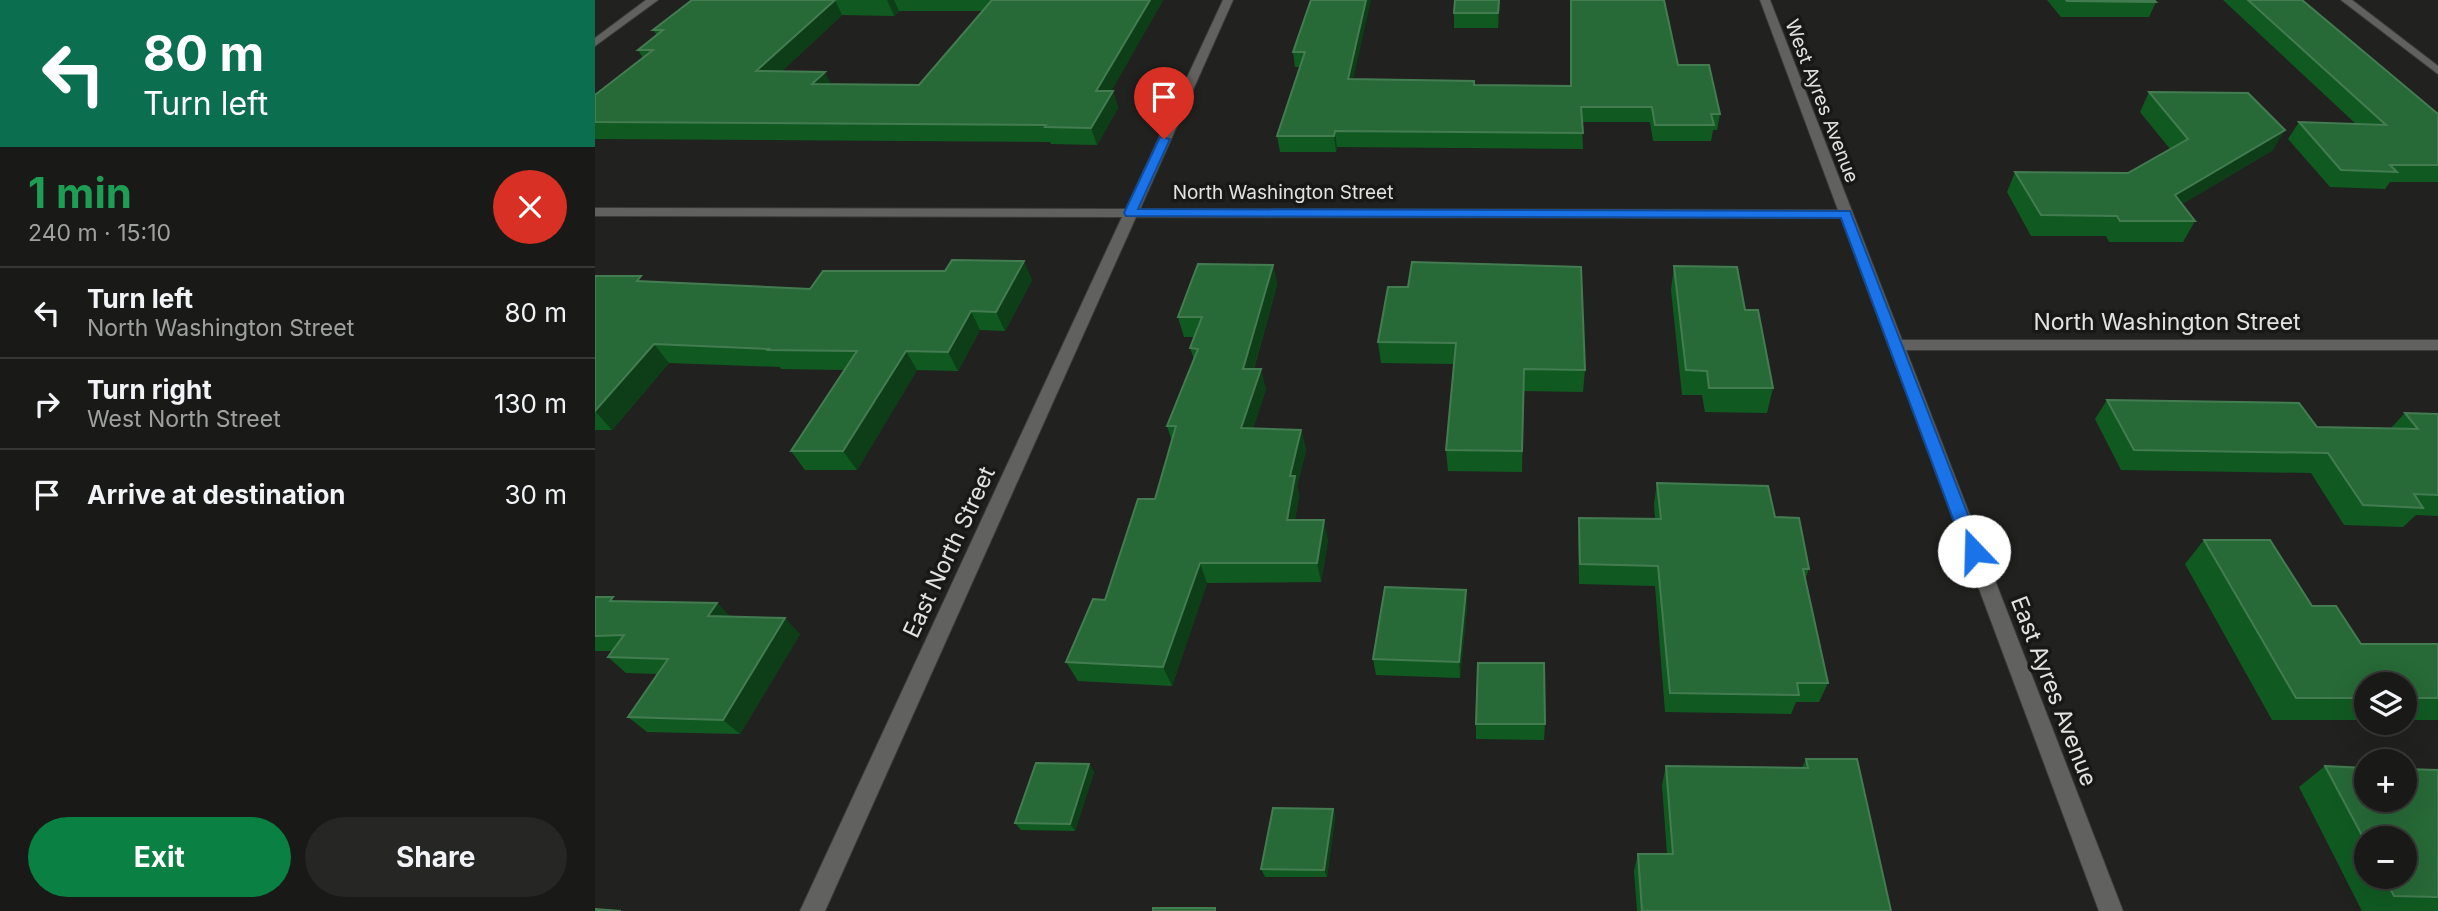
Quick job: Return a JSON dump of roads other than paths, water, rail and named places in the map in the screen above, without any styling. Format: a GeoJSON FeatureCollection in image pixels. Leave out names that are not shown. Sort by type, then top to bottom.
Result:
{"type":"FeatureCollection","features":[{"type":"Feature","properties":{"kind":"street"},"geometry":{"type":"LineString","coordinates":[[595,43],[653,0]]}},
{"type":"Feature","properties":{"kind":"street","name":"East North Street"},"geometry":{"type":"LineString","coordinates":[[812,911],[1228,0]]}},
{"type":"Feature","properties":{"kind":"street","name":"West Ayres Avenue"},"geometry":{"type":"LineString","coordinates":[[1765,0],[1846,214]]}},
{"type":"Feature","properties":{"kind":"street"},"geometry":{"type":"LineString","coordinates":[[2346,0],[2438,71]]}},
{"type":"Feature","properties":{"kind":"street","name":"North Washington Street"},"geometry":{"type":"LineString","coordinates":[[595,212],[1846,214]]}},
{"type":"Feature","properties":{"kind":"street","name":"East Ayres Avenue"},"geometry":{"type":"LineString","coordinates":[[1846,214],[2111,911]]}},
{"type":"Feature","properties":{"kind":"street","name":"North Washington Street"},"geometry":{"type":"LineString","coordinates":[[1895,345],[2438,345]]}}]}
